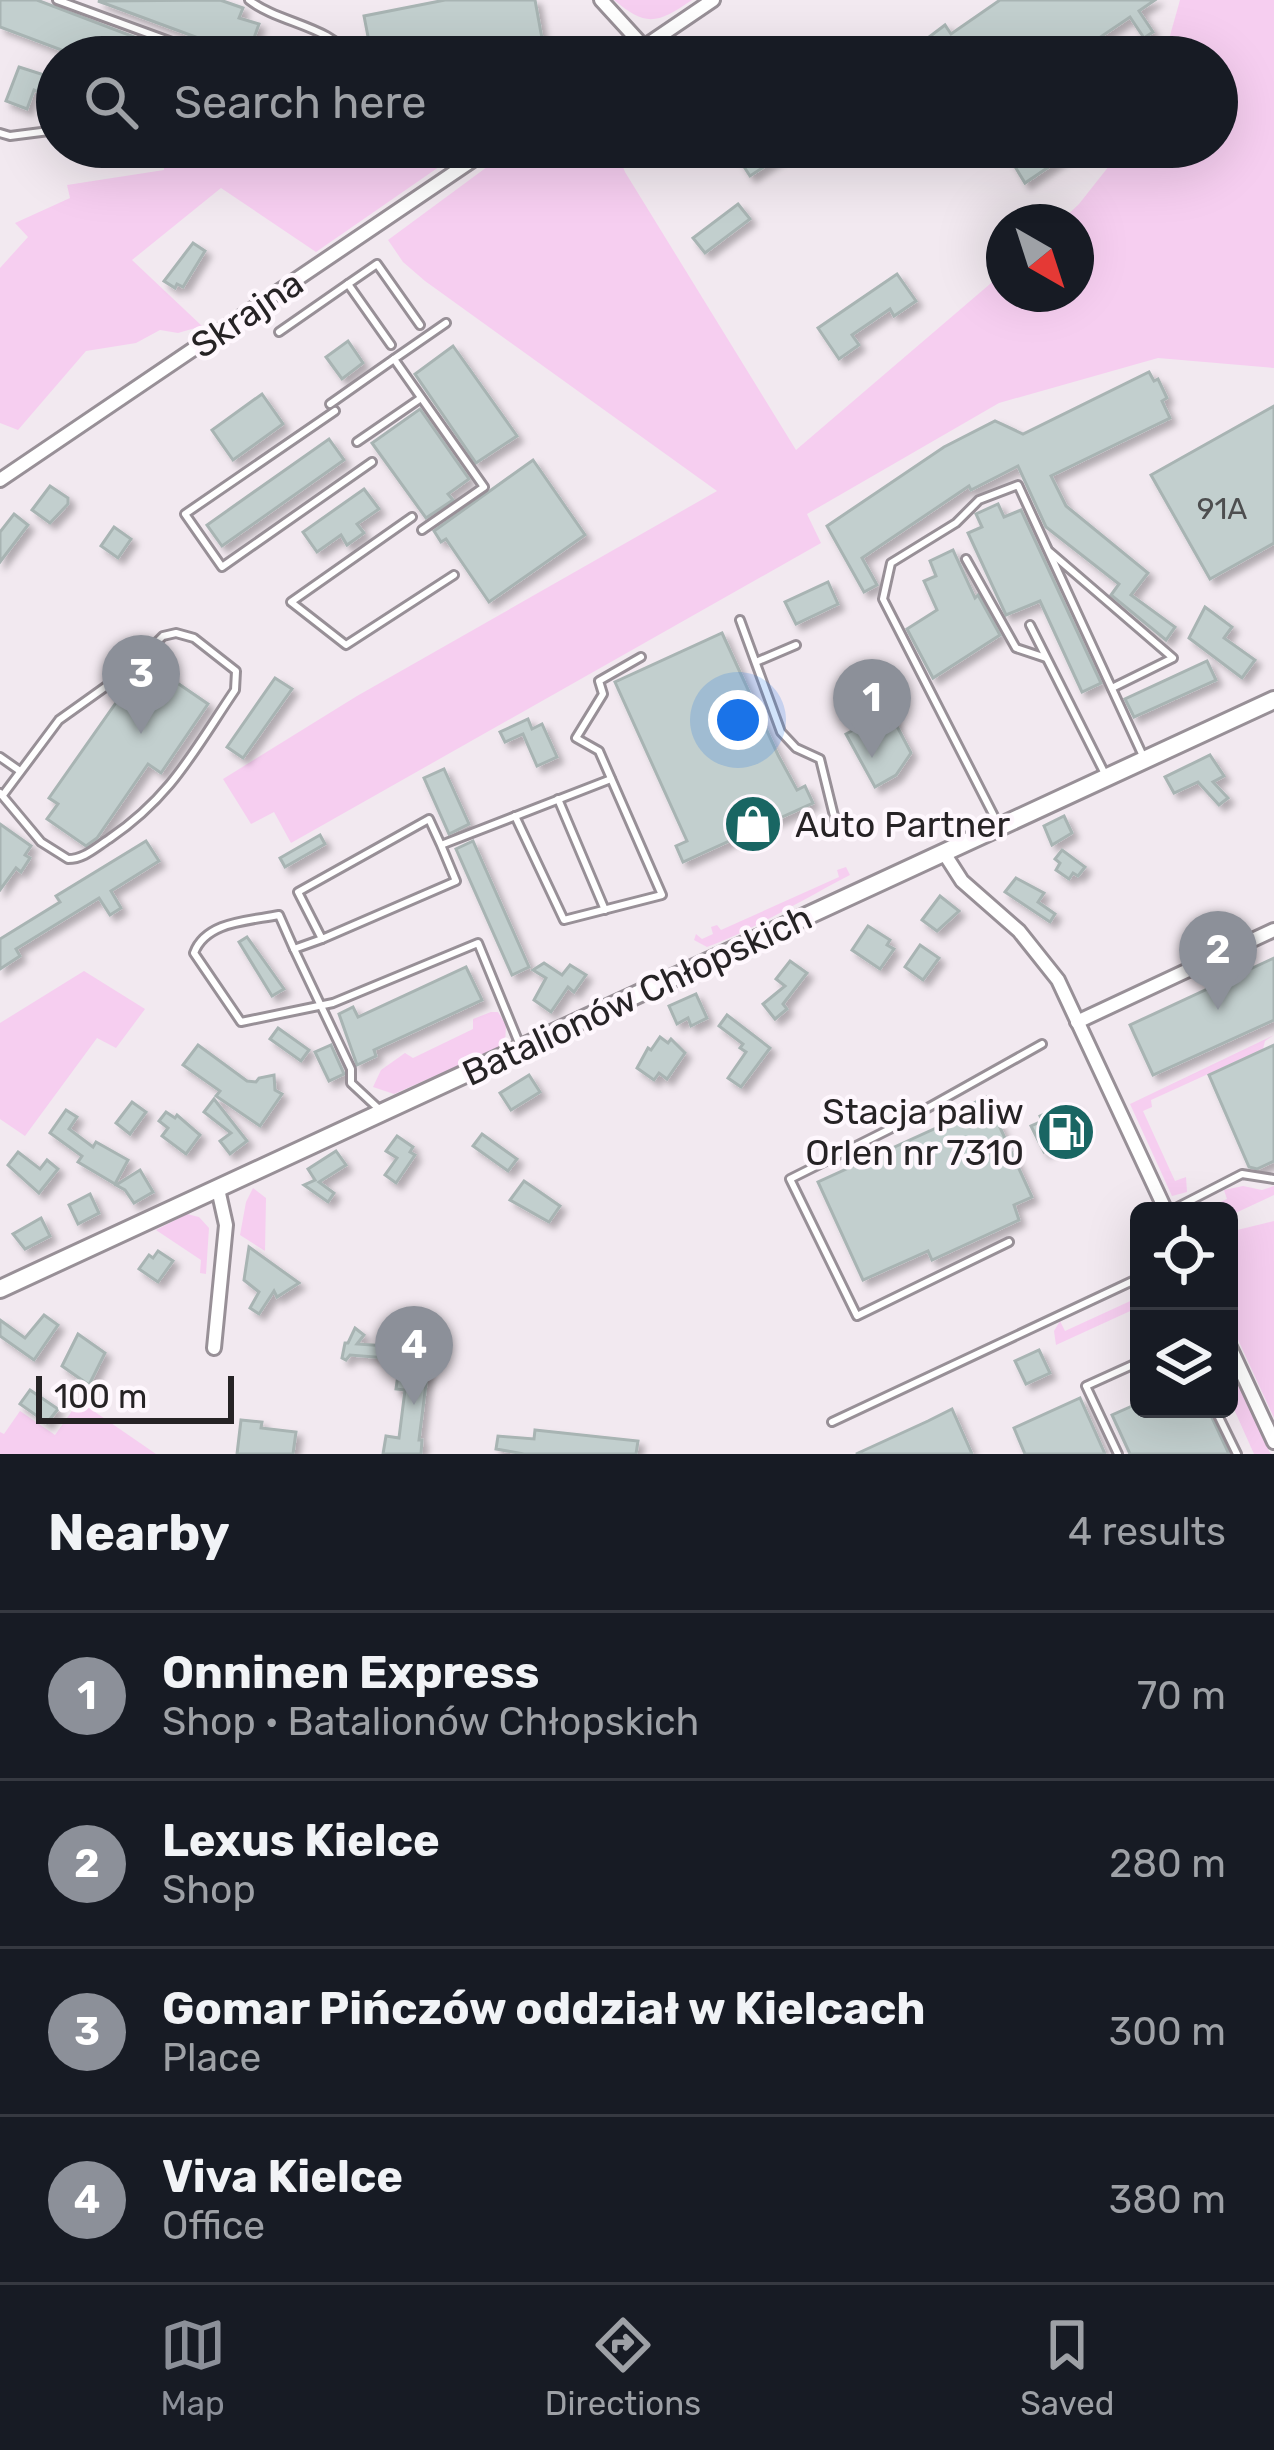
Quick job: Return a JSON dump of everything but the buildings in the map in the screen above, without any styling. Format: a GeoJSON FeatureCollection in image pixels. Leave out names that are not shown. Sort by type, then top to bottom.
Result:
{"type":"FeatureCollection","features":[{"type":"Feature","properties":{"kind":"street"},"geometry":{"type":"LineString","coordinates":[[601,0],[634,36]]}},
{"type":"Feature","properties":{"kind":"street"},"geometry":{"type":"LineString","coordinates":[[660,36],[713,0]]}},
{"type":"Feature","properties":{"kind":"street","name":"Skrajna"},"geometry":{"type":"LineString","coordinates":[[0,480],[461,168]]}},
{"type":"Feature","properties":{"kind":"street","name":"Batalionów Chłopskich"},"geometry":{"type":"LineString","coordinates":[[0,1289],[1274,700]]}},
{"type":"Feature","properties":{"kind":"street"},"geometry":{"type":"LineString","coordinates":[[944,853],[962,881],[1037,952],[1058,980],[1164,1202]]}},
{"type":"Feature","properties":{"kind":"street"},"geometry":{"type":"LineString","coordinates":[[1077,1022],[1274,930]]}},
{"type":"Feature","properties":{"kind":"street"},"geometry":{"type":"LineString","coordinates":[[214,1348],[226,1225],[218,1189]]}},
{"type":"Feature","properties":{"kind":"street"},"geometry":{"type":"LineString","coordinates":[[1238,1364],[1274,1442]]}},
{"type":"Feature","properties":{"kind":"lane"},"geometry":{"type":"LineString","coordinates":[[57,0],[156,36]]}},
{"type":"Feature","properties":{"kind":"lane"},"geometry":{"type":"LineString","coordinates":[[249,0],[268,15],[328,36]]}},
{"type":"Feature","properties":{"kind":"lane"},"geometry":{"type":"LineString","coordinates":[[0,133],[36,133]]}},
{"type":"Feature","properties":{"kind":"lane"},"geometry":{"type":"LineString","coordinates":[[279,332],[377,264],[420,325]]}},
{"type":"Feature","properties":{"kind":"lane"},"geometry":{"type":"LineString","coordinates":[[348,284],[391,345]]}},
{"type":"Feature","properties":{"kind":"lane"},"geometry":{"type":"LineString","coordinates":[[372,462],[222,567],[185,514],[446,323]]}},
{"type":"Feature","properties":{"kind":"lane"},"geometry":{"type":"LineString","coordinates":[[394,359],[484,487],[422,530]]}},
{"type":"Feature","properties":{"kind":"lane"},"geometry":{"type":"LineString","coordinates":[[357,442],[422,398]]}},
{"type":"Feature","properties":{"kind":"lane"},"geometry":{"type":"LineString","coordinates":[[999,827],[883,599],[891,563],[956,523],[979,500],[1018,485],[1145,760]]}},
{"type":"Feature","properties":{"kind":"lane"},"geometry":{"type":"LineString","coordinates":[[412,517],[291,602],[346,645],[454,575]]}},
{"type":"Feature","properties":{"kind":"lane"},"geometry":{"type":"LineString","coordinates":[[1048,550],[1173,658],[1112,688]]}},
{"type":"Feature","properties":{"kind":"lane"},"geometry":{"type":"LineString","coordinates":[[967,560],[1016,648],[1046,658]]}},
{"type":"Feature","properties":{"kind":"lane"},"geometry":{"type":"LineString","coordinates":[[740,620],[781,731],[796,748],[820,759],[835,820]]}},
{"type":"Feature","properties":{"kind":"lane"},"geometry":{"type":"LineString","coordinates":[[1030,625],[1106,778]]}},
{"type":"Feature","properties":{"kind":"lane"},"geometry":{"type":"LineString","coordinates":[[176,633],[194,638],[236,671],[235,690],[166,792],[145,814],[85,856],[72,860],[50,849],[1,794],[59,720],[129,670],[163,636],[176,633]]}},
{"type":"Feature","properties":{"kind":"lane"},"geometry":{"type":"LineString","coordinates":[[756,662],[796,645]]}},
{"type":"Feature","properties":{"kind":"lane"},"geometry":{"type":"LineString","coordinates":[[515,816],[564,920],[662,895],[598,751],[577,738],[604,694],[599,681],[641,657]]}},
{"type":"Feature","properties":{"kind":"lane"},"geometry":{"type":"LineString","coordinates":[[0,757],[20,771]]}},
{"type":"Feature","properties":{"kind":"lane"},"geometry":{"type":"LineString","coordinates":[[441,845],[611,779]]}},
{"type":"Feature","properties":{"kind":"lane"},"geometry":{"type":"LineString","coordinates":[[558,799],[605,910]]}},
{"type":"Feature","properties":{"kind":"lane"},"geometry":{"type":"LineString","coordinates":[[294,950],[322,939],[456,880],[429,819],[298,892],[322,939]]}},
{"type":"Feature","properties":{"kind":"lane"},"geometry":{"type":"LineString","coordinates":[[382,1113],[351,1083],[351,1069],[321,1006],[294,950],[278,916],[220,926],[200,939],[194,953],[241,1022],[321,1006],[478,943],[522,1048]]}},
{"type":"Feature","properties":{"kind":"lane"},"geometry":{"type":"LineString","coordinates":[[1009,1242],[857,1316],[790,1179],[890,1130],[1042,1044]]}},
{"type":"Feature","properties":{"kind":"lane"},"geometry":{"type":"LineString","coordinates":[[1186,1202],[1242,1174],[1274,1179]]}},
{"type":"Feature","properties":{"kind":"lane"},"geometry":{"type":"LineString","coordinates":[[832,1422],[1130,1282]]}},
{"type":"Feature","properties":{"kind":"lane"},"geometry":{"type":"LineString","coordinates":[[1118,1454],[1086,1386],[1130,1366]]}},
{"type":"Feature","properties":{"kind":"lane"},"geometry":{"type":"LineString","coordinates":[[1219,1418],[1237,1454]]}},
{"type":"Feature","properties":{"kind":"shaded area"},"geometry":{"type":"Polygon","coordinates":[[[614,0],[692,0],[652,19],[635,15],[614,0]]]}},
{"type":"Feature","properties":{"kind":"shaded area"},"geometry":{"type":"Polygon","coordinates":[[[1180,0],[1274,0],[1274,368],[1158,358],[999,403],[807,514],[821,543],[291,843],[274,812],[251,824],[223,779],[357,696],[717,491],[425,281],[403,262],[388,240],[486,168],[623,168],[796,450],[986,287],[986,312],[1094,312],[1094,204],[1079,204],[1107,168],[1238,168],[1238,36],[1170,36],[1180,0]]]}},
{"type":"Feature","properties":{"kind":"shaded area"},"geometry":{"type":"Polygon","coordinates":[[[437,168],[316,252],[221,188],[132,260],[202,326],[178,333],[160,330],[136,343],[86,351],[18,430],[0,423],[0,268],[28,237],[15,223],[70,198],[67,185],[164,170],[437,168]]]}},
{"type":"Feature","properties":{"kind":"shaded area"},"geometry":{"type":"Polygon","coordinates":[[[846,867],[850,875],[743,931],[707,947],[694,940],[696,934],[702,939],[713,934],[711,927],[717,925],[721,930],[839,877],[837,870],[846,867]]]}},
{"type":"Feature","properties":{"kind":"shaded area"},"geometry":{"type":"Polygon","coordinates":[[[84,971],[145,1009],[116,1048],[97,1038],[25,1136],[0,1119],[0,1023],[84,971]]]}},
{"type":"Feature","properties":{"kind":"shaded area"},"geometry":{"type":"Polygon","coordinates":[[[498,1012],[506,1025],[505,1045],[394,1094],[373,1087],[381,1070],[405,1053],[413,1058],[473,1029],[473,1019],[498,1012]]]}},
{"type":"Feature","properties":{"kind":"shaded area"},"geometry":{"type":"Polygon","coordinates":[[[1274,1035],[1263,1049],[1151,1100],[1152,1107],[1143,1111],[1175,1181],[1186,1177],[1187,1192],[1172,1196],[1130,1104],[1274,1035]]]}},
{"type":"Feature","properties":{"kind":"shaded area"},"geometry":{"type":"Polygon","coordinates":[[[1274,1186],[1274,1195],[1238,1212],[1238,1202],[1221,1202],[1227,1199],[1224,1190],[1274,1186]]]}},
{"type":"Feature","properties":{"kind":"shaded area"},"geometry":{"type":"Polygon","coordinates":[[[253,1188],[266,1198],[265,1251],[240,1235],[253,1188]]]}},
{"type":"Feature","properties":{"kind":"shaded area"},"geometry":{"type":"Polygon","coordinates":[[[187,1214],[199,1217],[209,1228],[206,1274],[200,1273],[201,1260],[156,1230],[187,1214]]]}},
{"type":"Feature","properties":{"kind":"shaded area"},"geometry":{"type":"Polygon","coordinates":[[[1274,1221],[1274,1418],[1238,1340],[1238,1230],[1274,1221]]]}},
{"type":"Feature","properties":{"kind":"shaded area"},"geometry":{"type":"Polygon","coordinates":[[[1130,1301],[1130,1311],[1056,1345],[1054,1331],[1060,1321],[1065,1331],[1130,1301]]]}},
{"type":"Feature","properties":{"kind":"shaded area"},"geometry":{"type":"Polygon","coordinates":[[[1238,1382],[1271,1454],[1254,1454],[1238,1418],[1238,1382]]]}},
{"type":"Feature","properties":{"kind":"shaded area"},"geometry":{"type":"Polygon","coordinates":[[[79,1401],[156,1454],[0,1454],[0,1432],[4,1434],[20,1411],[55,1435],[79,1401]]]}},
{"type":"Feature","properties":{"kind":"place","name":"Gomar Pińczów oddział w Kielcach"},"geometry":{"type":"Point","coordinates":[141,734]}},
{"type":"Feature","properties":{"kind":"place","name":"Onninen Express"},"geometry":{"type":"Point","coordinates":[872,758]}},
{"type":"Feature","properties":{"kind":"place","name":"Auto Partner"},"geometry":{"type":"Point","coordinates":[753,824]}},
{"type":"Feature","properties":{"kind":"place","name":"Lexus Kielce"},"geometry":{"type":"Point","coordinates":[1218,1010]}},
{"type":"Feature","properties":{"kind":"place","name":"Stacja paliw Orlen nr 7310"},"geometry":{"type":"Point","coordinates":[1066,1132]}},
{"type":"Feature","properties":{"kind":"place","name":"Viva Kielce"},"geometry":{"type":"Point","coordinates":[414,1405]}}]}
